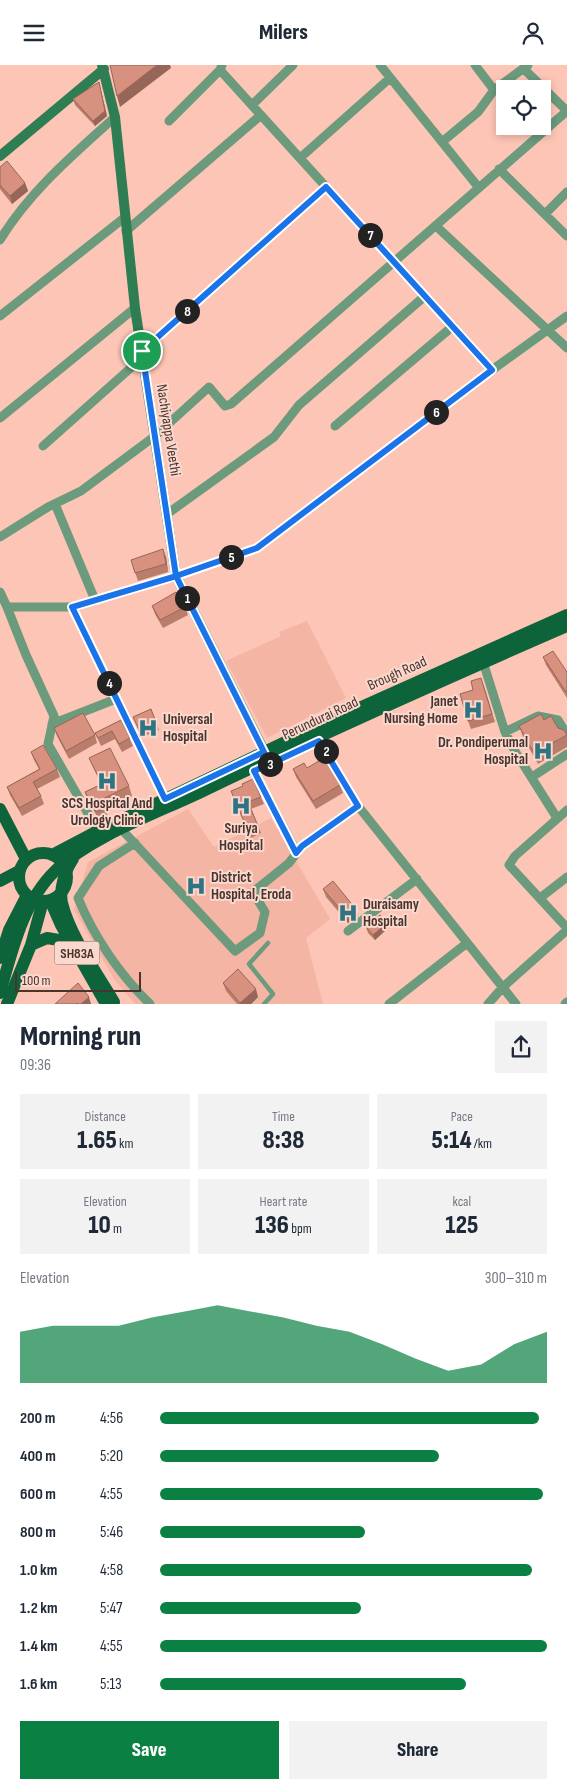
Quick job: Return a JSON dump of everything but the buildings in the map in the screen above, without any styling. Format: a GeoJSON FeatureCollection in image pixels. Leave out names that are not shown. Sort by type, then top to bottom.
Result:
{"type":"FeatureCollection","features":[{"type":"Feature","properties":{"kind":"main road","name":"Brough Road"},"geometry":{"type":"LineString","coordinates":[[52,855],[264,752],[567,617]]}},
{"type":"Feature","properties":{"kind":"main road","name":"Perundurai Road"},"geometry":{"type":"LineString","coordinates":[[0,973],[9,942],[31,892],[54,865],[79,845],[286,745],[567,617]]}},
{"type":"Feature","properties":{"kind":"main road","name":"Perundurai Road"},"geometry":{"type":"LineString","coordinates":[[0,993],[24,918],[36,894],[55,871],[75,855],[124,829],[382,706],[567,627]]}},
{"type":"Feature","properties":{"kind":"main road","name":"Brough Road"},"geometry":{"type":"LineString","coordinates":[[66,869],[101,843],[124,832],[319,741],[567,633]]}},
{"type":"Feature","properties":{"kind":"main road"},"geometry":{"type":"LineString","coordinates":[[0,809],[26,859]]}},
{"type":"Feature","properties":{"kind":"main road"},"geometry":{"type":"LineString","coordinates":[[0,881],[19,871],[26,859],[36,853],[52,855],[59,859],[66,869],[66,882],[63,890],[47,901],[7,1004]]}},
{"type":"Feature","properties":{"kind":"main road"},"geometry":{"type":"LineString","coordinates":[[75,855],[66,871],[62,902],[77,940],[112,1003]]}},
{"type":"Feature","properties":{"kind":"main road"},"geometry":{"type":"LineString","coordinates":[[19,871],[20,885],[26,895],[36,900],[47,901]]}},
{"type":"Feature","properties":{"kind":"main road"},"geometry":{"type":"LineString","coordinates":[[0,959],[9,930],[26,895]]}},
{"type":"Feature","properties":{"kind":"main road","name":"SH83A"},"geometry":{"type":"LineString","coordinates":[[47,901],[71,942],[112,1003]]}},
{"type":"Feature","properties":{"kind":"main road"},"geometry":{"type":"LineString","coordinates":[[31,945],[47,938],[71,942]]}},
{"type":"Feature","properties":{"kind":"street"},"geometry":{"type":"LineString","coordinates":[[252,105],[293,65]]}},
{"type":"Feature","properties":{"kind":"street"},"geometry":{"type":"LineString","coordinates":[[380,65],[479,188]]}},
{"type":"Feature","properties":{"kind":"street"},"geometry":{"type":"LineString","coordinates":[[475,65],[494,90]]}},
{"type":"Feature","properties":{"kind":"street"},"geometry":{"type":"LineString","coordinates":[[0,156],[105,66]]}},
{"type":"Feature","properties":{"kind":"street","name":"Nachiyappa Veethi"},"geometry":{"type":"LineString","coordinates":[[105,66],[115,117],[124,218],[135,308],[176,576],[270,764]]}},
{"type":"Feature","properties":{"kind":"street"},"geometry":{"type":"LineString","coordinates":[[0,537],[55,504],[81,491],[155,436],[209,387],[226,406],[231,405],[566,111],[526,67],[494,90],[478,112],[442,142]]}},
{"type":"Feature","properties":{"kind":"street"},"geometry":{"type":"LineString","coordinates":[[169,121],[221,68],[252,105],[492,370]]}},
{"type":"Feature","properties":{"kind":"street"},"geometry":{"type":"LineString","coordinates":[[300,158],[390,78]]}},
{"type":"Feature","properties":{"kind":"street"},"geometry":{"type":"LineString","coordinates":[[126,231],[261,115]]}},
{"type":"Feature","properties":{"kind":"street"},"geometry":{"type":"LineString","coordinates":[[0,240],[14,216],[43,183],[115,117]]}},
{"type":"Feature","properties":{"kind":"street"},"geometry":{"type":"LineString","coordinates":[[500,169],[567,236]]}},
{"type":"Feature","properties":{"kind":"street"},"geometry":{"type":"LineString","coordinates":[[43,446],[326,187]]}},
{"type":"Feature","properties":{"kind":"street"},"geometry":{"type":"LineString","coordinates":[[545,214],[567,192]]}},
{"type":"Feature","properties":{"kind":"street"},"geometry":{"type":"LineString","coordinates":[[0,316],[124,218]]}},
{"type":"Feature","properties":{"kind":"street"},"geometry":{"type":"LineString","coordinates":[[436,227],[567,348]]}},
{"type":"Feature","properties":{"kind":"street"},"geometry":{"type":"LineString","coordinates":[[167,514],[274,437],[300,405],[426,296]]}},
{"type":"Feature","properties":{"kind":"street"},"geometry":{"type":"LineString","coordinates":[[0,418],[135,308]]}},
{"type":"Feature","properties":{"kind":"street"},"geometry":{"type":"LineString","coordinates":[[7,607],[72,607],[176,576],[257,548],[492,370],[567,316]]}},
{"type":"Feature","properties":{"kind":"street"},"geometry":{"type":"LineString","coordinates":[[335,426],[453,326]]}},
{"type":"Feature","properties":{"kind":"street"},"geometry":{"type":"LineString","coordinates":[[55,504],[95,600]]}},
{"type":"Feature","properties":{"kind":"street"},"geometry":{"type":"LineString","coordinates":[[0,592],[54,716],[48,744],[98,831]]}},
{"type":"Feature","properties":{"kind":"street"},"geometry":{"type":"LineString","coordinates":[[72,607],[165,799]]}},
{"type":"Feature","properties":{"kind":"street"},"geometry":{"type":"LineString","coordinates":[[485,668],[505,732],[557,818]]}},
{"type":"Feature","properties":{"kind":"street"},"geometry":{"type":"LineString","coordinates":[[52,724],[116,699]]}},
{"type":"Feature","properties":{"kind":"street"},"geometry":{"type":"LineString","coordinates":[[505,732],[538,716],[558,720],[567,735]]}},
{"type":"Feature","properties":{"kind":"street"},"geometry":{"type":"LineString","coordinates":[[319,741],[358,806],[516,1004]]}},
{"type":"Feature","properties":{"kind":"street"},"geometry":{"type":"LineString","coordinates":[[532,777],[567,754]]}},
{"type":"Feature","properties":{"kind":"street"},"geometry":{"type":"LineString","coordinates":[[254,771],[296,853]]}},
{"type":"Feature","properties":{"kind":"street"},"geometry":{"type":"LineString","coordinates":[[124,832],[235,951],[260,933],[265,912],[253,892],[289,863],[302,846],[358,806]]}},
{"type":"Feature","properties":{"kind":"street"},"geometry":{"type":"LineString","coordinates":[[488,1004],[503,987],[567,929],[509,865],[515,856],[567,810]]}},
{"type":"Feature","properties":{"kind":"street"},"geometry":{"type":"LineString","coordinates":[[135,843],[99,866],[78,899],[88,923],[132,986],[150,1004]]}},
{"type":"Feature","properties":{"kind":"street"},"geometry":{"type":"LineString","coordinates":[[540,898],[567,877]]}},
{"type":"Feature","properties":{"kind":"street"},"geometry":{"type":"LineString","coordinates":[[348,931],[416,879]]}},
{"type":"Feature","properties":{"kind":"street"},"geometry":{"type":"LineString","coordinates":[[389,1004],[467,943]]}},
{"type":"Feature","properties":{"kind":"lane"},"geometry":{"type":"LineString","coordinates":[[264,1004],[274,994],[249,963],[268,943]]}},
{"type":"Feature","properties":{"kind":"shaded area"},"geometry":{"type":"Polygon","coordinates":[[[307,621],[346,698],[267,738],[226,661],[281,636],[279,632],[307,621]]]}},
{"type":"Feature","properties":{"kind":"shaded area","name":"District Hospital, Eroda"},"geometry":{"type":"Polygon","coordinates":[[[188,809],[214,847],[271,818],[330,919],[306,938],[323,1004],[135,1004],[114,979],[74,910],[88,862],[188,809]]]}},
{"type":"Feature","properties":{"kind":"place","name":"Janet Nursing Home"},"geometry":{"type":"Point","coordinates":[473,710]}},
{"type":"Feature","properties":{"kind":"place","name":"Universal Hospital"},"geometry":{"type":"Point","coordinates":[148,728]}},
{"type":"Feature","properties":{"kind":"place","name":"Dr. Pondiperumal Hospital"},"geometry":{"type":"Point","coordinates":[543,751]}},
{"type":"Feature","properties":{"kind":"place","name":"SCS Hospital And Urology Clinic"},"geometry":{"type":"Point","coordinates":[107,781]}},
{"type":"Feature","properties":{"kind":"place","name":"Suriya Hospital"},"geometry":{"type":"Point","coordinates":[241,806]}},
{"type":"Feature","properties":{"kind":"place","name":"District Hospital, Eroda"},"geometry":{"type":"Point","coordinates":[196,886]}},
{"type":"Feature","properties":{"kind":"place","name":"Duraisamy Hospital"},"geometry":{"type":"Point","coordinates":[348,913]}},
{"type":"Feature","properties":{"kind":"route"},"geometry":{"type":"LineString","coordinates":[[142,351],[176,576],[270,764],[319,741],[358,806],[302,846],[296,853],[254,771],[270,764],[264,752],[165,799],[72,607],[176,576],[257,548],[492,370],[326,187],[142,351]]}}]}
